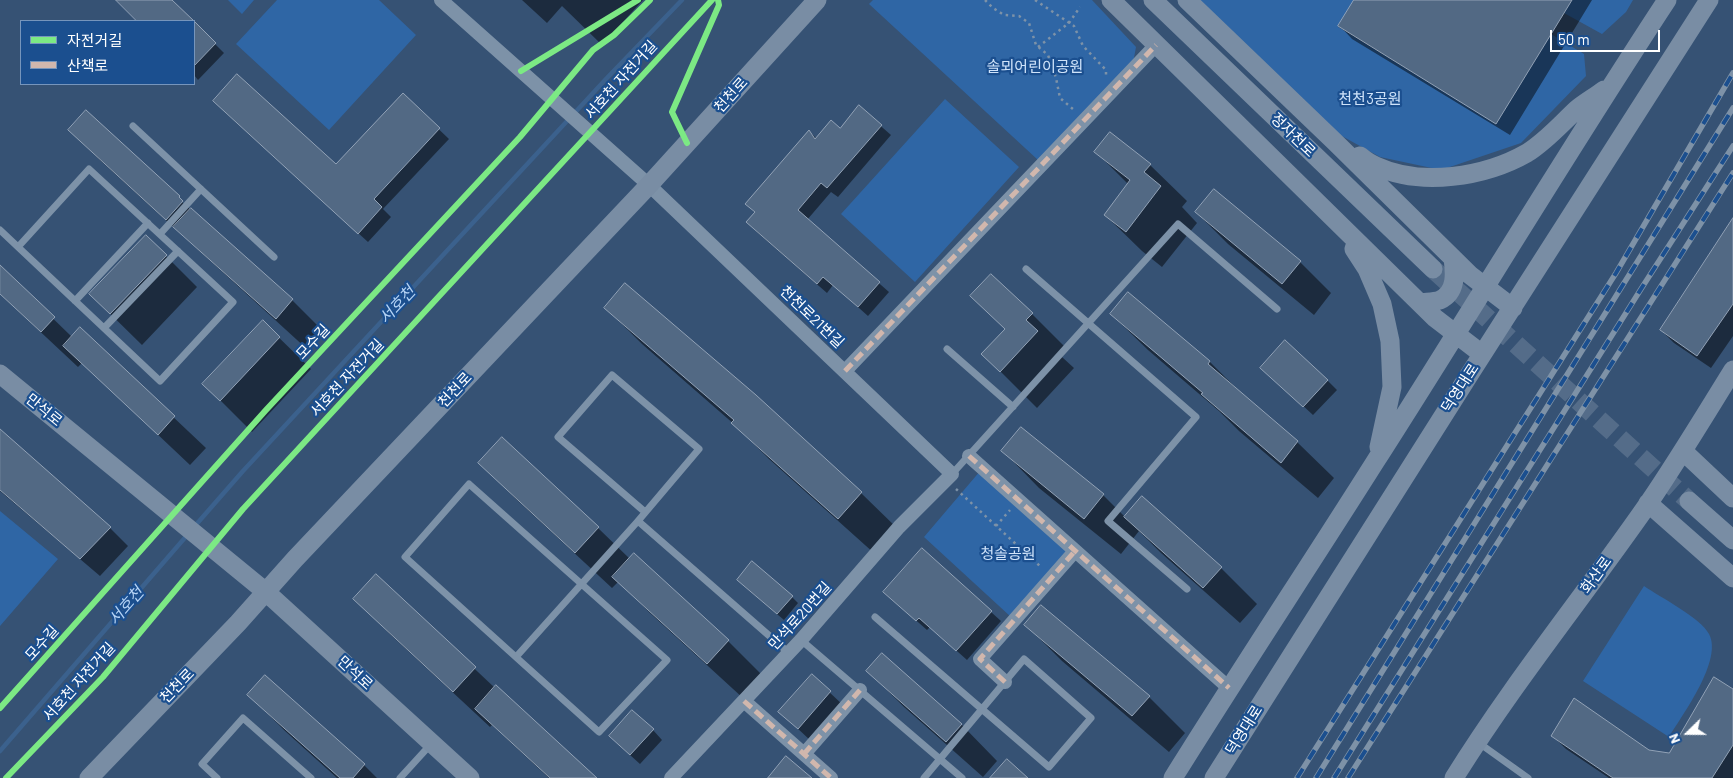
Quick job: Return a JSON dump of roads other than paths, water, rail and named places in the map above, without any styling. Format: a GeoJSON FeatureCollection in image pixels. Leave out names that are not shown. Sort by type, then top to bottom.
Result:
{"type":"FeatureCollection","features":[{"type":"Feature","properties":{"kind":"street","name":"천천로21번길"},"geometry":{"type":"LineString","coordinates":[[441,0],[649,185],[845,371],[949,477]]}},
{"type":"Feature","properties":{"kind":"street","name":"천천로"},"geometry":{"type":"LineString","coordinates":[[89,778],[649,185],[817,0]]}},
{"type":"Feature","properties":{"kind":"street"},"geometry":{"type":"LineString","coordinates":[[1111,0],[1420,303],[1455,334],[1482,354]]}},
{"type":"Feature","properties":{"kind":"street","name":"정자천로"},"geometry":{"type":"LineString","coordinates":[[1153,0],[1433,269]]}},
{"type":"Feature","properties":{"kind":"street"},"geometry":{"type":"LineString","coordinates":[[1187,0],[1470,275],[1513,308]]}},
{"type":"Feature","properties":{"kind":"street"},"geometry":{"type":"LineString","coordinates":[[1173,778],[1376,462],[1611,85],[1667,0]]}},
{"type":"Feature","properties":{"kind":"street","name":"덕영대로"},"geometry":{"type":"LineString","coordinates":[[1214,778],[1709,0]]}},
{"type":"Feature","properties":{"kind":"street"},"geometry":{"type":"LineString","coordinates":[[845,371],[1156,45]]}},
{"type":"Feature","properties":{"kind":"street"},"geometry":{"type":"LineString","coordinates":[[1335,142],[1376,167],[1405,174],[1433,179],[1476,172],[1527,152],[1548,137],[1578,108],[1611,85]]}},
{"type":"Feature","properties":{"kind":"street"},"geometry":{"type":"LineString","coordinates":[[1333,216],[1367,269],[1382,304],[1390,341],[1392,387],[1376,462]]}},
{"type":"Feature","properties":{"kind":"street"},"geometry":{"type":"LineString","coordinates":[[1420,303],[1440,300],[1450,293],[1456,277],[1454,258]]}},
{"type":"Feature","properties":{"kind":"street","name":"화산로"},"geometry":{"type":"LineString","coordinates":[[1454,778],[1476,741],[1648,504],[1683,452],[1733,370]]}},
{"type":"Feature","properties":{"kind":"street","name":"만석로"},"geometry":{"type":"LineString","coordinates":[[0,374],[266,592],[470,778]]}},
{"type":"Feature","properties":{"kind":"street"},"geometry":{"type":"LineString","coordinates":[[1683,452],[1733,498]]}},
{"type":"Feature","properties":{"kind":"street"},"geometry":{"type":"LineString","coordinates":[[969,456],[1230,688]]}},
{"type":"Feature","properties":{"kind":"street","name":"만석로20번길"},"geometry":{"type":"LineString","coordinates":[[672,778],[801,640],[899,526],[949,477]]}},
{"type":"Feature","properties":{"kind":"street"},"geometry":{"type":"LineString","coordinates":[[1689,501],[1733,540]]}},
{"type":"Feature","properties":{"kind":"street"},"geometry":{"type":"LineString","coordinates":[[1648,504],[1733,578]]}},
{"type":"Feature","properties":{"kind":"street"},"geometry":{"type":"LineString","coordinates":[[1005,682],[980,659],[1075,550]]}},
{"type":"Feature","properties":{"kind":"street"},"geometry":{"type":"LineString","coordinates":[[804,754],[860,690]]}},
{"type":"Feature","properties":{"kind":"street"},"geometry":{"type":"LineString","coordinates":[[744,701],[831,778]]}},
{"type":"Feature","properties":{"kind":"lane"},"geometry":{"type":"LineString","coordinates":[[133,126],[274,257]]}},
{"type":"Feature","properties":{"kind":"lane"},"geometry":{"type":"LineString","coordinates":[[0,230],[18,248],[160,381],[233,302],[89,169],[18,248]]}},
{"type":"Feature","properties":{"kind":"lane"},"geometry":{"type":"LineString","coordinates":[[160,234],[201,189]]}},
{"type":"Feature","properties":{"kind":"lane"},"geometry":{"type":"LineString","coordinates":[[75,301],[148,223]]}},
{"type":"Feature","properties":{"kind":"lane"},"geometry":{"type":"LineString","coordinates":[[949,477],[1178,224],[1277,309]]}},
{"type":"Feature","properties":{"kind":"lane"},"geometry":{"type":"LineString","coordinates":[[104,328],[178,251]]}},
{"type":"Feature","properties":{"kind":"lane"},"geometry":{"type":"LineString","coordinates":[[1026,269],[1196,417],[1108,521],[1187,589]]}},
{"type":"Feature","properties":{"kind":"lane"},"geometry":{"type":"LineString","coordinates":[[947,349],[1013,407]]}},
{"type":"Feature","properties":{"kind":"lane"},"geometry":{"type":"LineString","coordinates":[[516,657],[638,521],[698,449],[612,375],[558,438],[644,512]]}},
{"type":"Feature","properties":{"kind":"lane"},"geometry":{"type":"LineString","coordinates":[[470,484],[667,660],[599,732],[516,657],[405,558],[470,484]]}},
{"type":"Feature","properties":{"kind":"lane"},"geometry":{"type":"LineString","coordinates":[[638,521],[789,653]]}},
{"type":"Feature","properties":{"kind":"lane"},"geometry":{"type":"LineString","coordinates":[[875,617],[982,709],[1049,767],[1091,718],[1024,659],[982,709],[941,759],[924,778]]}},
{"type":"Feature","properties":{"kind":"lane"},"geometry":{"type":"LineString","coordinates":[[801,640],[962,778]]}},
{"type":"Feature","properties":{"kind":"lane"},"geometry":{"type":"LineString","coordinates":[[217,778],[202,764],[243,718],[311,778]]}},
{"type":"Feature","properties":{"kind":"lane"},"geometry":{"type":"LineString","coordinates":[[1476,741],[1528,778]]}},
{"type":"Feature","properties":{"kind":"lane"},"geometry":{"type":"LineString","coordinates":[[400,778],[432,743]]}},
{"type":"Feature","properties":{"kind":"waterway","name":"서호천"},"geometry":{"type":"LineString","coordinates":[[194,527],[243,471],[606,79],[682,0]]}},
{"type":"Feature","properties":{"kind":"waterway","name":"서호천"},"geometry":{"type":"LineString","coordinates":[[0,751],[189,533]]}},
{"type":"Feature","properties":{"kind":"tunnel"},"geometry":{"type":"LineString","coordinates":[[1433,269],[1689,501]]}},
{"type":"Feature","properties":{"kind":"railway"},"geometry":{"type":"LineString","coordinates":[[1297,778],[1616,273],[1733,73]]}},
{"type":"Feature","properties":{"kind":"railway"},"geometry":{"type":"LineString","coordinates":[[1316,778],[1733,108]]}},
{"type":"Feature","properties":{"kind":"railway"},"geometry":{"type":"LineString","coordinates":[[1334,778],[1733,146]]}},
{"type":"Feature","properties":{"kind":"railway"},"geometry":{"type":"LineString","coordinates":[[1348,778],[1733,173]]}},
{"type":"Feature","properties":{"kind":"park label","name":"솔뫼어린이공원"},"geometry":{"type":"Point","coordinates":[1035,67]}},
{"type":"Feature","properties":{"kind":"park label","name":"천천3공원"},"geometry":{"type":"Point","coordinates":[1370,99]}},
{"type":"Feature","properties":{"kind":"park label","name":"청솔공원"},"geometry":{"type":"Point","coordinates":[1008,554]}}]}
